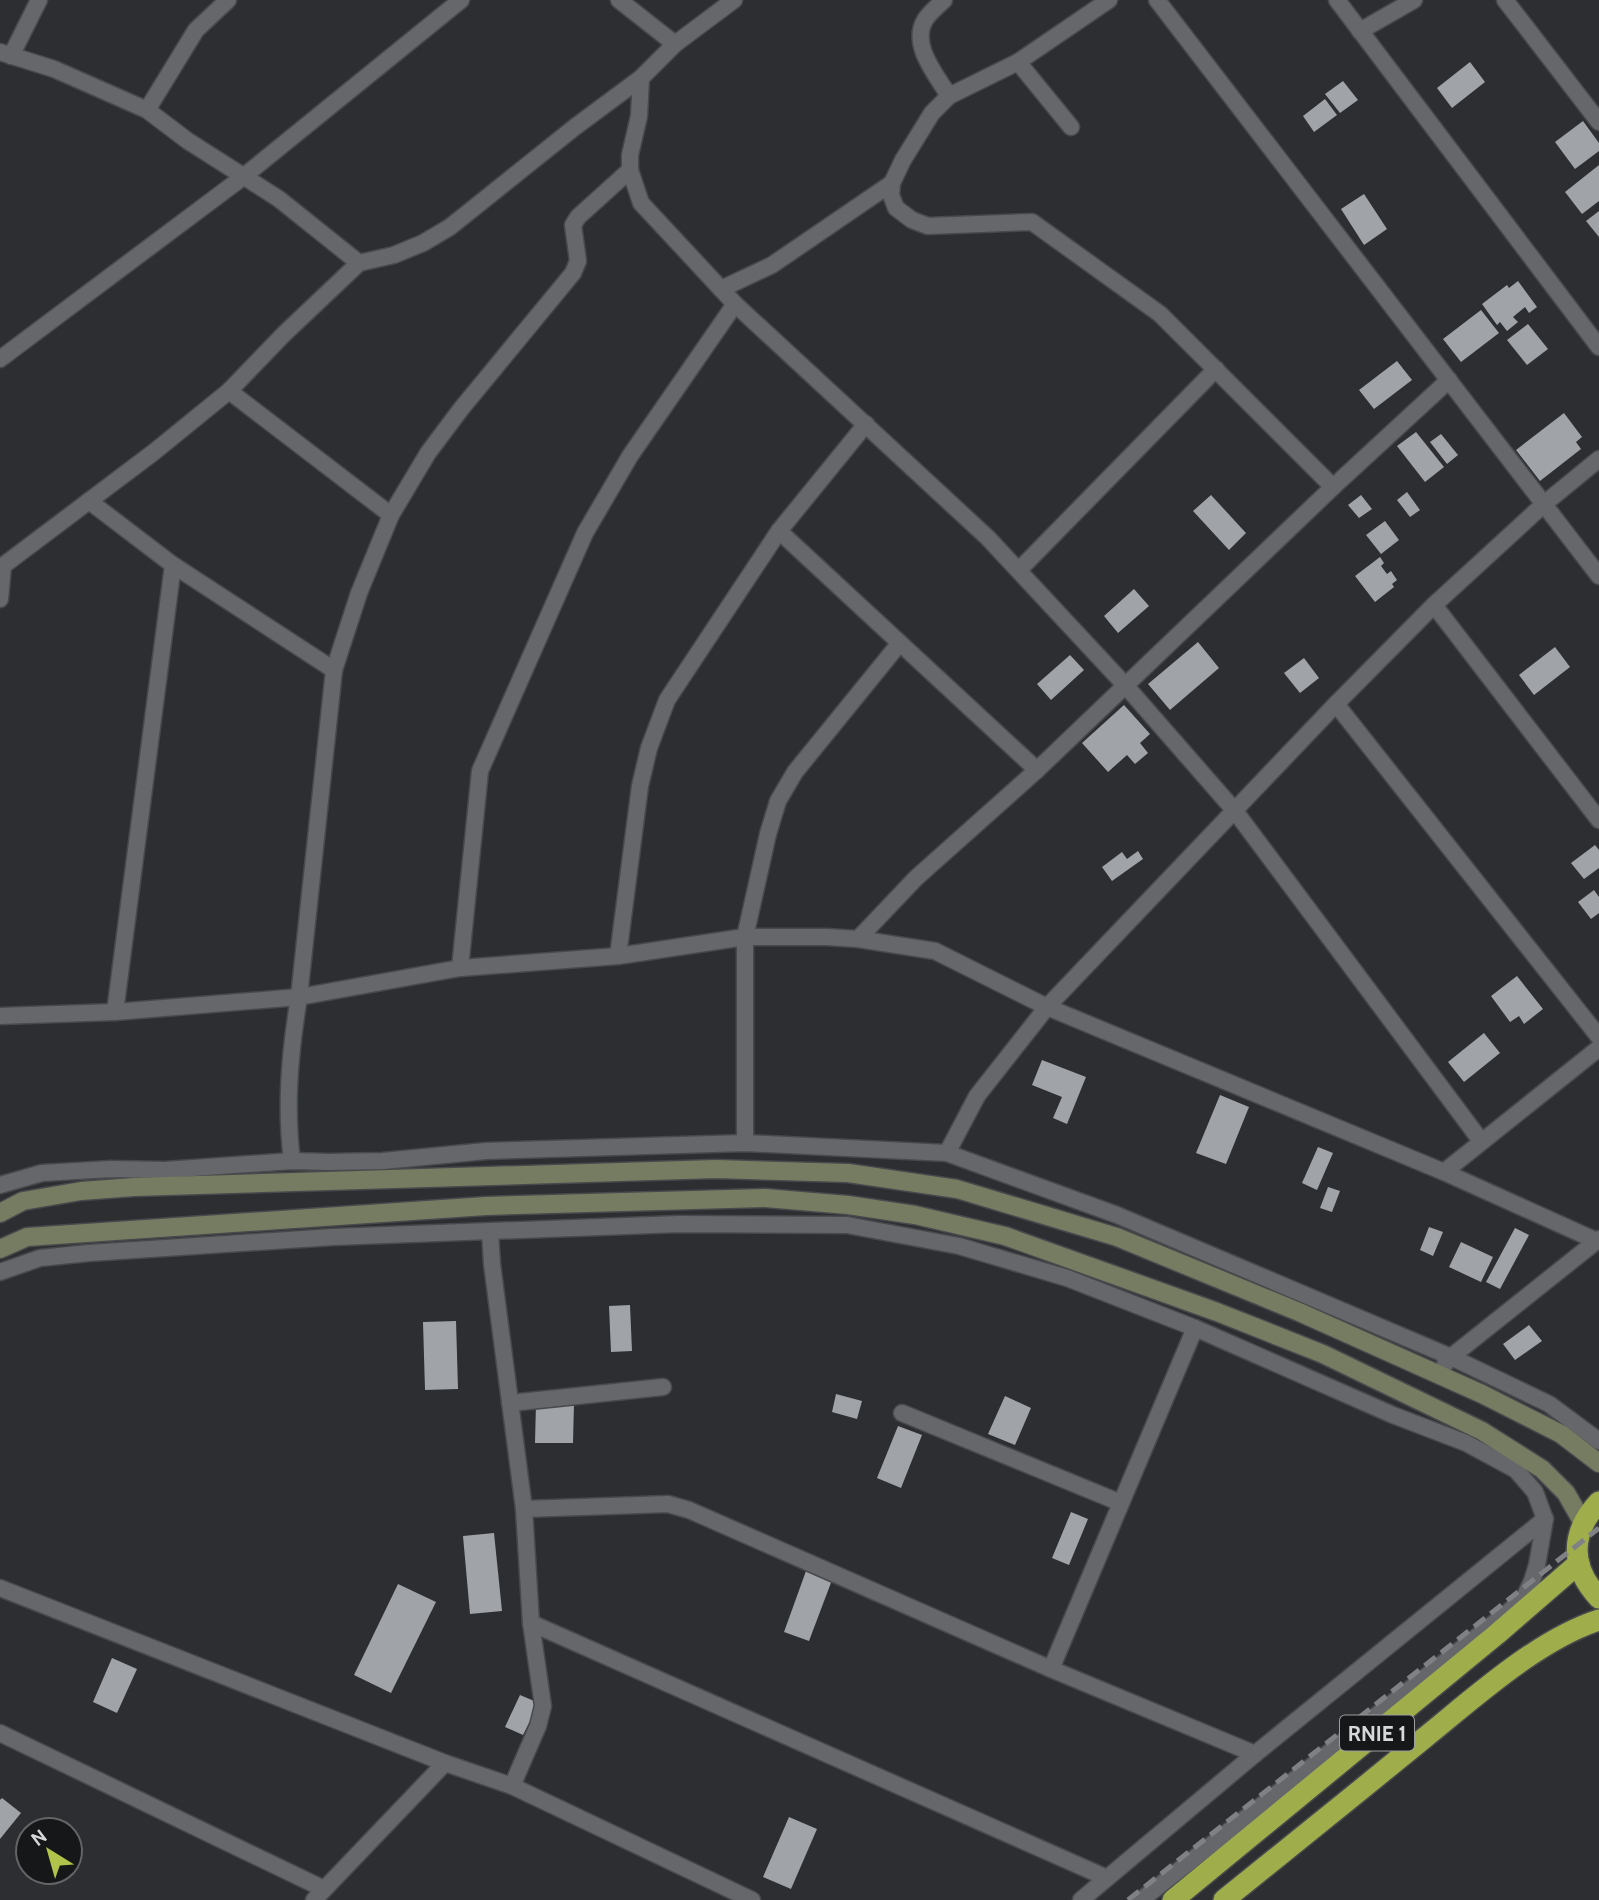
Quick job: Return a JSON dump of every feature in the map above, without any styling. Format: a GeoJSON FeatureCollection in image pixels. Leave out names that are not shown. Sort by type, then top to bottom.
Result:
{"type":"FeatureCollection","features":[{"type":"Feature","properties":{"kind":"highway"},"geometry":{"type":"LineString","coordinates":[[1599,1502],[1583,1523],[1576,1546],[1583,1576],[1599,1598]]}},
{"type":"Feature","properties":{"kind":"highway","name":"RNIE 1"},"geometry":{"type":"LineString","coordinates":[[1173,1900],[1497,1634],[1579,1563]]}},
{"type":"Feature","properties":{"kind":"highway","name":"RNIE 1"},"geometry":{"type":"LineString","coordinates":[[1224,1900],[1486,1688],[1545,1646],[1577,1627],[1599,1620]]}},
{"type":"Feature","properties":{"kind":"street"},"geometry":{"type":"LineString","coordinates":[[39,0],[6,54],[54,69],[147,110],[188,141],[279,199],[359,263]]}},
{"type":"Feature","properties":{"kind":"street"},"geometry":{"type":"LineString","coordinates":[[147,110],[196,30],[228,0]]}},
{"type":"Feature","properties":{"kind":"street"},"geometry":{"type":"LineString","coordinates":[[0,359],[243,177],[461,0]]}},
{"type":"Feature","properties":{"kind":"street"},"geometry":{"type":"LineString","coordinates":[[619,0],[675,44]]}},
{"type":"Feature","properties":{"kind":"street"},"geometry":{"type":"LineString","coordinates":[[0,599],[1,567],[154,452],[229,391],[359,263],[394,255],[423,243],[450,227],[641,78],[675,44],[734,0]]}},
{"type":"Feature","properties":{"kind":"street"},"geometry":{"type":"LineString","coordinates":[[944,0],[924,21],[921,38],[924,54],[949,96]]}},
{"type":"Feature","properties":{"kind":"street"},"geometry":{"type":"LineString","coordinates":[[1110,0],[1018,62],[949,96],[932,113],[892,183],[891,195],[896,208],[912,220],[928,226],[1032,222],[1160,314],[1333,487]]}},
{"type":"Feature","properties":{"kind":"street"},"geometry":{"type":"LineString","coordinates":[[1157,0],[1599,576]]}},
{"type":"Feature","properties":{"kind":"street"},"geometry":{"type":"LineString","coordinates":[[1337,0],[1599,347]]}},
{"type":"Feature","properties":{"kind":"street"},"geometry":{"type":"LineString","coordinates":[[1360,31],[1414,0]]}},
{"type":"Feature","properties":{"kind":"street"},"geometry":{"type":"LineString","coordinates":[[1505,0],[1599,122]]}},
{"type":"Feature","properties":{"kind":"street"},"geometry":{"type":"LineString","coordinates":[[1018,62],[1072,127]]}},
{"type":"Feature","properties":{"kind":"street"},"geometry":{"type":"LineString","coordinates":[[641,78],[639,116],[630,155],[630,170],[641,203],[735,304],[988,538],[1125,685],[1235,811],[1481,1141]]}},
{"type":"Feature","properties":{"kind":"street"},"geometry":{"type":"LineString","coordinates":[[292,1161],[288,1094],[292,1044],[334,670],[359,593],[391,515],[428,453],[573,273],[578,261],[573,225],[578,217],[630,170]]}},
{"type":"Feature","properties":{"kind":"street"},"geometry":{"type":"LineString","coordinates":[[721,289],[772,265],[892,183]]}},
{"type":"Feature","properties":{"kind":"street"},"geometry":{"type":"LineString","coordinates":[[460,968],[480,771],[585,534],[630,456],[735,304]]}},
{"type":"Feature","properties":{"kind":"street"},"geometry":{"type":"LineString","coordinates":[[1019,570],[1216,369]]}},
{"type":"Feature","properties":{"kind":"street"},"geometry":{"type":"LineString","coordinates":[[858,939],[916,878],[1037,770],[1449,380]]}},
{"type":"Feature","properties":{"kind":"street"},"geometry":{"type":"LineString","coordinates":[[229,391],[391,515]]}},
{"type":"Feature","properties":{"kind":"street"},"geometry":{"type":"LineString","coordinates":[[618,956],[640,786],[649,748],[667,700],[779,531],[866,424]]}},
{"type":"Feature","properties":{"kind":"street"},"geometry":{"type":"LineString","coordinates":[[947,1153],[977,1096],[1047,1007],[1434,605],[1544,504],[1599,459]]}},
{"type":"Feature","properties":{"kind":"street"},"geometry":{"type":"LineString","coordinates":[[89,501],[173,565],[334,670]]}},
{"type":"Feature","properties":{"kind":"street"},"geometry":{"type":"LineString","coordinates":[[779,531],[1037,770]]}},
{"type":"Feature","properties":{"kind":"street"},"geometry":{"type":"LineString","coordinates":[[115,1012],[173,565]]}},
{"type":"Feature","properties":{"kind":"street"},"geometry":{"type":"LineString","coordinates":[[1434,605],[1599,820]]}},
{"type":"Feature","properties":{"kind":"street"},"geometry":{"type":"LineString","coordinates":[[745,1143],[745,937],[778,801],[796,772],[900,645]]}},
{"type":"Feature","properties":{"kind":"street"},"geometry":{"type":"LineString","coordinates":[[1336,704],[1599,1037]]}},
{"type":"Feature","properties":{"kind":"street"},"geometry":{"type":"LineString","coordinates":[[0,1016],[115,1012],[299,998],[460,968],[618,956],[745,937],[858,939],[935,951],[1047,1007],[1444,1172],[1598,1240],[1451,1357],[1437,1374]]}},
{"type":"Feature","properties":{"kind":"street"},"geometry":{"type":"LineString","coordinates":[[1444,1172],[1599,1048]]}},
{"type":"Feature","properties":{"kind":"street"},"geometry":{"type":"LineString","coordinates":[[0,1185],[42,1173],[192,1168],[292,1161],[383,1161],[486,1151],[745,1143],[947,1153],[1117,1215],[1451,1357],[1549,1404],[1599,1441]]}},
{"type":"Feature","properties":{"kind":"street"},"geometry":{"type":"LineString","coordinates":[[0,1213],[23,1201],[82,1191],[134,1187],[716,1169],[848,1173],[957,1189],[1117,1237],[1299,1312],[1482,1394],[1561,1434],[1599,1463]]}},
{"type":"Feature","properties":{"kind":"street"},"geometry":{"type":"LineString","coordinates":[[0,1249],[27,1237],[500,1205],[765,1198],[849,1205],[915,1215],[1006,1236],[1217,1312],[1323,1354],[1482,1431],[1542,1469],[1566,1493],[1583,1523]]}},
{"type":"Feature","properties":{"kind":"street"},"geometry":{"type":"LineString","coordinates":[[0,1272],[40,1258],[333,1237],[679,1224],[848,1226],[959,1246],[1067,1278],[1195,1328],[1393,1415],[1466,1443],[1516,1470],[1535,1492],[1545,1519],[1537,1565],[1524,1598],[1141,1900]]}},
{"type":"Feature","properties":{"kind":"street"},"geometry":{"type":"LineString","coordinates":[[490,1232],[524,1509],[531,1623],[543,1706],[538,1726],[512,1786]]}},
{"type":"Feature","properties":{"kind":"street"},"geometry":{"type":"LineString","coordinates":[[1051,1669],[1195,1328]]}},
{"type":"Feature","properties":{"kind":"street"},"geometry":{"type":"LineString","coordinates":[[510,1403],[663,1387]]}},
{"type":"Feature","properties":{"kind":"street"},"geometry":{"type":"LineString","coordinates":[[902,1413],[1121,1503]]}},
{"type":"Feature","properties":{"kind":"street"},"geometry":{"type":"LineString","coordinates":[[524,1509],[668,1504],[690,1510],[1051,1669],[1255,1754]]}},
{"type":"Feature","properties":{"kind":"street"},"geometry":{"type":"LineString","coordinates":[[1081,1900],[1255,1754],[1545,1519]]}},
{"type":"Feature","properties":{"kind":"street"},"geometry":{"type":"LineString","coordinates":[[0,1588],[446,1763],[512,1786],[751,1900]]}},
{"type":"Feature","properties":{"kind":"street"},"geometry":{"type":"LineString","coordinates":[[531,1623],[1107,1878]]}},
{"type":"Feature","properties":{"kind":"street"},"geometry":{"type":"LineString","coordinates":[[0,1733],[319,1894],[446,1763]]}},
{"type":"Feature","properties":{"kind":"building"},"geometry":{"type":"Polygon","coordinates":[[[1470,62],[1485,82],[1452,108],[1437,88],[1470,62]]]}},
{"type":"Feature","properties":{"kind":"building"},"geometry":{"type":"Polygon","coordinates":[[[1343,81],[1358,100],[1340,113],[1325,94],[1343,81]]]}},
{"type":"Feature","properties":{"kind":"building"},"geometry":{"type":"Polygon","coordinates":[[[1325,99],[1337,115],[1314,132],[1303,116],[1325,99]]]}},
{"type":"Feature","properties":{"kind":"building"},"geometry":{"type":"Polygon","coordinates":[[[1583,121],[1599,143],[1599,151],[1575,169],[1555,142],[1583,121]]]}},
{"type":"Feature","properties":{"kind":"building"},"geometry":{"type":"Polygon","coordinates":[[[1599,165],[1599,201],[1582,214],[1565,192],[1599,165]]]}},
{"type":"Feature","properties":{"kind":"building"},"geometry":{"type":"Polygon","coordinates":[[[1364,194],[1387,229],[1364,245],[1341,209],[1364,194]]]}},
{"type":"Feature","properties":{"kind":"building"},"geometry":{"type":"Polygon","coordinates":[[[1599,211],[1599,237],[1586,221],[1599,211]]]}},
{"type":"Feature","properties":{"kind":"building"},"geometry":{"type":"Polygon","coordinates":[[[1518,281],[1537,307],[1529,313],[1525,307],[1513,317],[1518,322],[1507,331],[1500,322],[1497,325],[1482,304],[1507,285],[1509,288],[1518,281]]]}},
{"type":"Feature","properties":{"kind":"building"},"geometry":{"type":"Polygon","coordinates":[[[1481,310],[1499,333],[1461,362],[1443,339],[1481,310]]]}},
{"type":"Feature","properties":{"kind":"building"},"geometry":{"type":"Polygon","coordinates":[[[1528,324],[1548,349],[1527,365],[1507,340],[1528,324]]]}},
{"type":"Feature","properties":{"kind":"building"},"geometry":{"type":"Polygon","coordinates":[[[1397,361],[1412,380],[1374,409],[1359,390],[1397,361]]]}},
{"type":"Feature","properties":{"kind":"building"},"geometry":{"type":"Polygon","coordinates":[[[1564,413],[1582,437],[1576,442],[1581,449],[1540,481],[1516,450],[1564,413]]]}},
{"type":"Feature","properties":{"kind":"building"},"geometry":{"type":"Polygon","coordinates":[[[1416,432],[1444,467],[1425,482],[1397,446],[1416,432]]]}},
{"type":"Feature","properties":{"kind":"building"},"geometry":{"type":"Polygon","coordinates":[[[1441,434],[1458,455],[1447,464],[1430,442],[1441,434]]]}},
{"type":"Feature","properties":{"kind":"building"},"geometry":{"type":"Polygon","coordinates":[[[1407,492],[1420,510],[1410,517],[1397,500],[1407,492]]]}},
{"type":"Feature","properties":{"kind":"building"},"geometry":{"type":"Polygon","coordinates":[[[1211,495],[1246,533],[1229,550],[1193,511],[1211,495]]]}},
{"type":"Feature","properties":{"kind":"building"},"geometry":{"type":"Polygon","coordinates":[[[1361,495],[1372,509],[1359,518],[1348,505],[1361,495]]]}},
{"type":"Feature","properties":{"kind":"building"},"geometry":{"type":"Polygon","coordinates":[[[1385,521],[1399,540],[1381,554],[1366,535],[1385,521]]]}},
{"type":"Feature","properties":{"kind":"building"},"geometry":{"type":"Polygon","coordinates":[[[1380,557],[1384,563],[1381,566],[1387,574],[1391,571],[1397,580],[1392,584],[1394,587],[1375,602],[1355,576],[1380,557]]]}},
{"type":"Feature","properties":{"kind":"building"},"geometry":{"type":"Polygon","coordinates":[[[1134,589],[1149,606],[1118,633],[1104,616],[1134,589]]]}},
{"type":"Feature","properties":{"kind":"building"},"geometry":{"type":"Polygon","coordinates":[[[1198,642],[1219,668],[1170,710],[1148,684],[1198,642]]]}},
{"type":"Feature","properties":{"kind":"building"},"geometry":{"type":"Polygon","coordinates":[[[1555,647],[1570,667],[1534,695],[1519,675],[1555,647]]]}},
{"type":"Feature","properties":{"kind":"building"},"geometry":{"type":"Polygon","coordinates":[[[1070,655],[1084,670],[1051,700],[1037,684],[1070,655]]]}},
{"type":"Feature","properties":{"kind":"building"},"geometry":{"type":"Polygon","coordinates":[[[1304,658],[1319,678],[1300,693],[1284,673],[1304,658]]]}},
{"type":"Feature","properties":{"kind":"building"},"geometry":{"type":"Polygon","coordinates":[[[1124,705],[1150,734],[1140,743],[1148,753],[1135,764],[1127,755],[1108,772],[1082,743],[1124,705]]]}},
{"type":"Feature","properties":{"kind":"building"},"geometry":{"type":"Polygon","coordinates":[[[1595,845],[1599,850],[1599,868],[1584,879],[1571,863],[1595,845]]]}},
{"type":"Feature","properties":{"kind":"building"},"geometry":{"type":"Polygon","coordinates":[[[1138,851],[1143,859],[1112,881],[1102,867],[1122,852],[1127,859],[1138,851]]]}},
{"type":"Feature","properties":{"kind":"building"},"geometry":{"type":"Polygon","coordinates":[[[1594,890],[1599,897],[1599,913],[1591,919],[1578,902],[1594,890]]]}},
{"type":"Feature","properties":{"kind":"building"},"geometry":{"type":"Polygon","coordinates":[[[1517,976],[1543,1009],[1524,1024],[1519,1016],[1510,1022],[1491,996],[1517,976]]]}},
{"type":"Feature","properties":{"kind":"building"},"geometry":{"type":"Polygon","coordinates":[[[1484,1033],[1500,1053],[1464,1082],[1448,1062],[1484,1033]]]}},
{"type":"Feature","properties":{"kind":"building"},"geometry":{"type":"Polygon","coordinates":[[[1042,1060],[1086,1077],[1067,1124],[1053,1118],[1062,1097],[1032,1085],[1042,1060]]]}},
{"type":"Feature","properties":{"kind":"building"},"geometry":{"type":"Polygon","coordinates":[[[1220,1095],[1249,1107],[1226,1164],[1196,1153],[1220,1095]]]}},
{"type":"Feature","properties":{"kind":"building"},"geometry":{"type":"Polygon","coordinates":[[[1318,1147],[1333,1153],[1317,1190],[1302,1183],[1318,1147]]]}},
{"type":"Feature","properties":{"kind":"building"},"geometry":{"type":"Polygon","coordinates":[[[1328,1187],[1340,1191],[1332,1212],[1320,1208],[1328,1187]]]}},
{"type":"Feature","properties":{"kind":"building"},"geometry":{"type":"Polygon","coordinates":[[[1429,1227],[1443,1232],[1433,1256],[1420,1250],[1429,1227]]]}},
{"type":"Feature","properties":{"kind":"building"},"geometry":{"type":"Polygon","coordinates":[[[1515,1228],[1529,1235],[1500,1289],[1486,1282],[1515,1228]]]}},
{"type":"Feature","properties":{"kind":"building"},"geometry":{"type":"Polygon","coordinates":[[[1461,1242],[1493,1257],[1481,1282],[1449,1267],[1461,1242]]]}},
{"type":"Feature","properties":{"kind":"building"},"geometry":{"type":"Polygon","coordinates":[[[630,1305],[632,1351],[611,1352],[609,1306],[630,1305]]]}},
{"type":"Feature","properties":{"kind":"building"},"geometry":{"type":"Polygon","coordinates":[[[456,1321],[458,1389],[425,1390],[423,1322],[456,1321]]]}},
{"type":"Feature","properties":{"kind":"building"},"geometry":{"type":"Polygon","coordinates":[[[1529,1325],[1542,1341],[1515,1360],[1503,1344],[1529,1325]]]}},
{"type":"Feature","properties":{"kind":"building"},"geometry":{"type":"Polygon","coordinates":[[[836,1394],[862,1401],[857,1419],[832,1412],[836,1394]]]}},
{"type":"Feature","properties":{"kind":"building"},"geometry":{"type":"Polygon","coordinates":[[[1005,1396],[1031,1408],[1015,1445],[988,1434],[1005,1396]]]}},
{"type":"Feature","properties":{"kind":"building"},"geometry":{"type":"Polygon","coordinates":[[[536,1403],[574,1403],[573,1443],[535,1443],[536,1403]]]}},
{"type":"Feature","properties":{"kind":"building"},"geometry":{"type":"Polygon","coordinates":[[[898,1426],[922,1435],[901,1488],[877,1478],[898,1426]]]}},
{"type":"Feature","properties":{"kind":"building"},"geometry":{"type":"Polygon","coordinates":[[[1071,1512],[1088,1519],[1069,1565],[1052,1558],[1071,1512]]]}},
{"type":"Feature","properties":{"kind":"building"},"geometry":{"type":"Polygon","coordinates":[[[494,1533],[502,1611],[470,1614],[463,1536],[494,1533]]]}},
{"type":"Feature","properties":{"kind":"building"},"geometry":{"type":"Polygon","coordinates":[[[806,1571],[832,1580],[809,1641],[784,1632],[806,1571]]]}},
{"type":"Feature","properties":{"kind":"building"},"geometry":{"type":"Polygon","coordinates":[[[398,1584],[436,1602],[391,1693],[354,1675],[398,1584]]]}},
{"type":"Feature","properties":{"kind":"building"},"geometry":{"type":"Polygon","coordinates":[[[112,1658],[137,1669],[117,1713],[93,1702],[112,1658]]]}},
{"type":"Feature","properties":{"kind":"building"},"geometry":{"type":"Polygon","coordinates":[[[520,1695],[539,1703],[523,1735],[505,1727],[520,1695]]]}},
{"type":"Feature","properties":{"kind":"building"},"geometry":{"type":"Polygon","coordinates":[[[2,1798],[21,1813],[14,1816],[14,1822],[0,1839],[2,1798]]]}},
{"type":"Feature","properties":{"kind":"building"},"geometry":{"type":"Polygon","coordinates":[[[789,1817],[817,1829],[791,1889],[763,1877],[789,1817]]]}},
{"type":"Feature","properties":{"kind":"railway"},"geometry":{"type":"LineString","coordinates":[[1128,1900],[1599,1528]]}}]}
